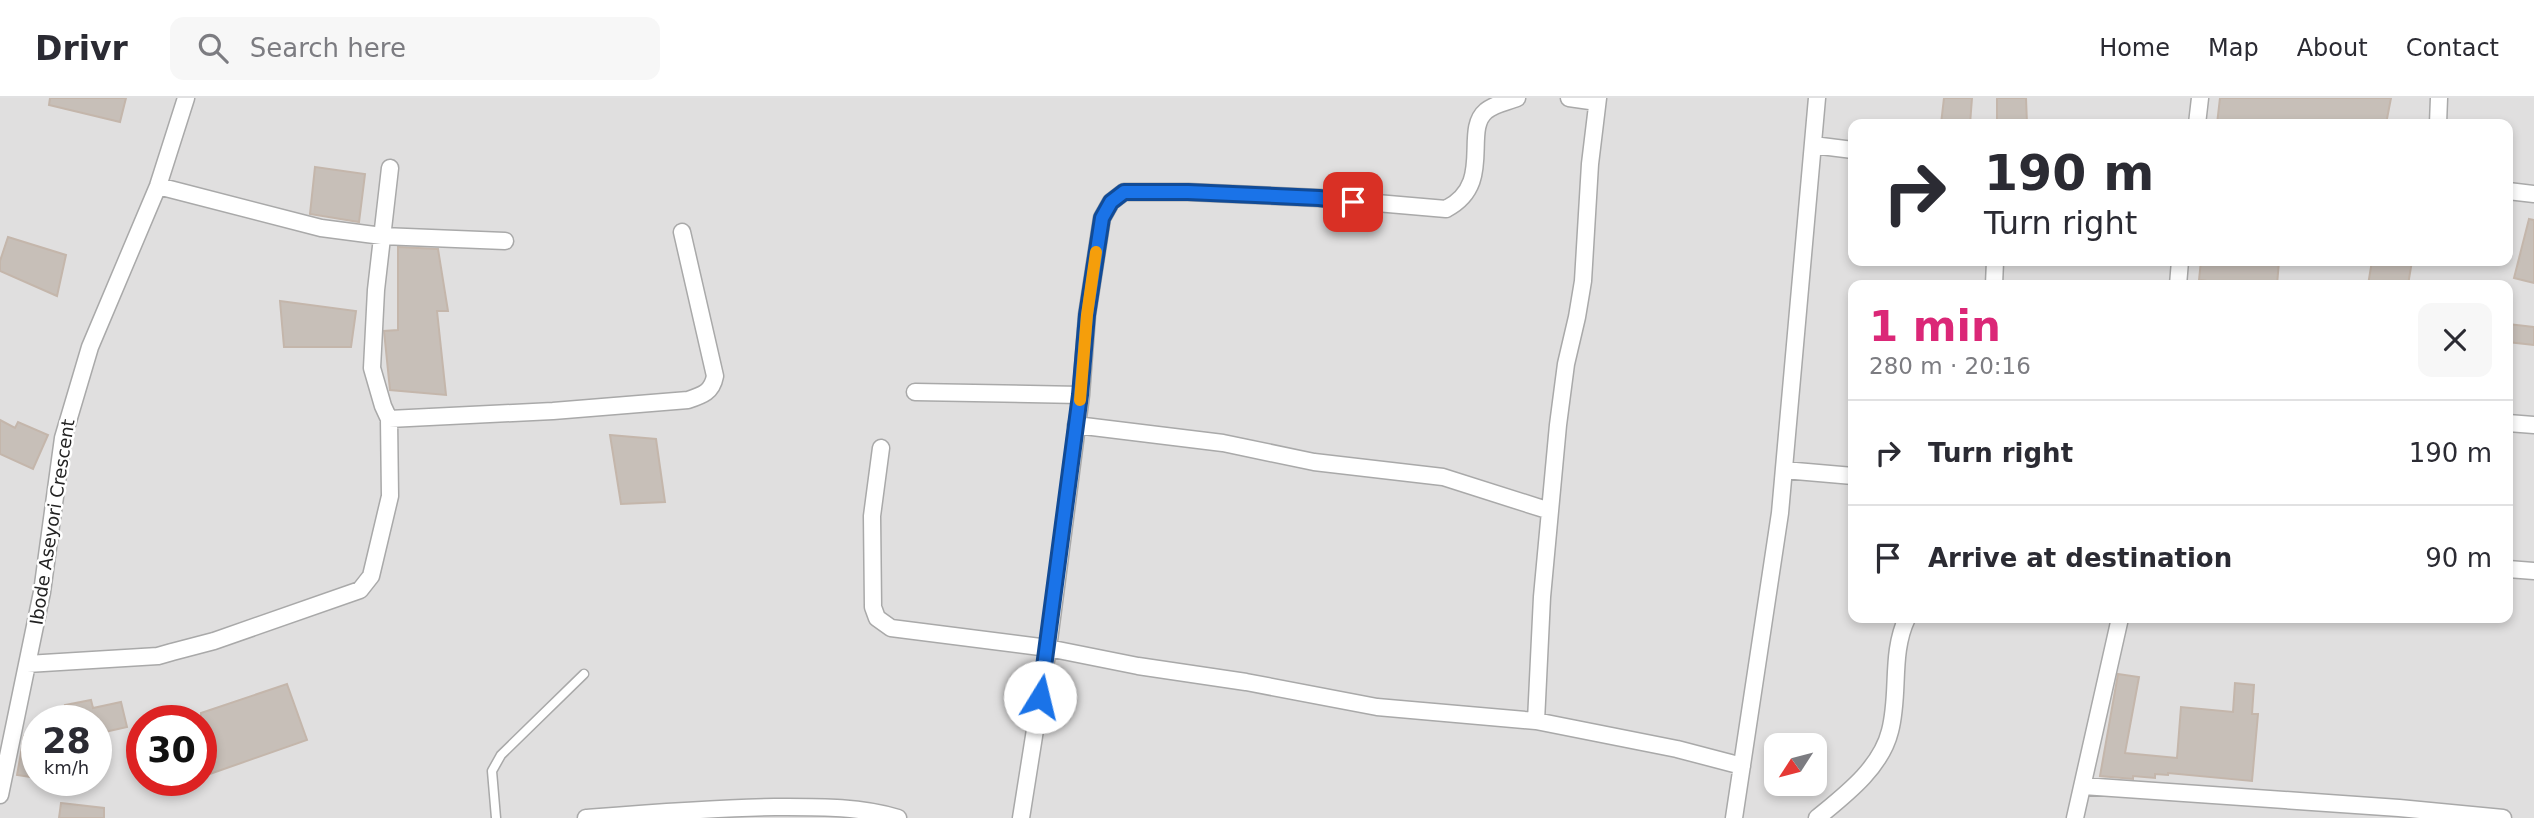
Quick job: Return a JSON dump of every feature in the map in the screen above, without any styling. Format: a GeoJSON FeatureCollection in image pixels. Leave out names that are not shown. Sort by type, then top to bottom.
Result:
{"type":"FeatureCollection","features":[{"type":"Feature","properties":{"kind":"street","name":"Ibode Aseyori Crescent"},"geometry":{"type":"LineString","coordinates":[[0,795],[42,592],[63,438],[90,347],[158,187],[186,98]]}},
{"type":"Feature","properties":{"kind":"street"},"geometry":{"type":"LineString","coordinates":[[1021,818],[1048,648],[1080,395],[1087,315],[1102,218],[1111,202],[1124,192],[1188,192],[1446,209],[1456,204],[1473,177],[1479,120],[1489,108],[1517,98]]}},
{"type":"Feature","properties":{"kind":"street"},"geometry":{"type":"LineString","coordinates":[[1536,721],[1542,597],[1550,511],[1563,389],[1583,281],[1598,100],[1569,98]]}},
{"type":"Feature","properties":{"kind":"street"},"geometry":{"type":"LineString","coordinates":[[1734,818],[1780,513],[1817,98]]}},
{"type":"Feature","properties":{"kind":"street"},"geometry":{"type":"LineString","coordinates":[[2198,119],[2200,98]]}},
{"type":"Feature","properties":{"kind":"street"},"geometry":{"type":"LineString","coordinates":[[2438,119],[2440,98]]}},
{"type":"Feature","properties":{"kind":"street"},"geometry":{"type":"LineString","coordinates":[[1813,145],[1848,149]]}},
{"type":"Feature","properties":{"kind":"street"},"geometry":{"type":"LineString","coordinates":[[27,664],[158,656],[214,641],[360,590],[371,576],[390,496],[389,419],[372,368],[376,290],[390,169]]}},
{"type":"Feature","properties":{"kind":"street"},"geometry":{"type":"LineString","coordinates":[[158,187],[321,228],[382,236],[505,242]]}},
{"type":"Feature","properties":{"kind":"street"},"geometry":{"type":"LineString","coordinates":[[2513,192],[2534,194]]}},
{"type":"Feature","properties":{"kind":"street"},"geometry":{"type":"LineString","coordinates":[[389,419],[553,411],[688,400],[705,395],[713,385],[715,376],[682,232]]}},
{"type":"Feature","properties":{"kind":"street"},"geometry":{"type":"LineString","coordinates":[[915,391],[1080,395]]}},
{"type":"Feature","properties":{"kind":"street"},"geometry":{"type":"LineString","coordinates":[[2513,423],[2534,425]]}},
{"type":"Feature","properties":{"kind":"street"},"geometry":{"type":"LineString","coordinates":[[1076,425],[1223,443],[1314,462],[1443,477],[1550,511]]}},
{"type":"Feature","properties":{"kind":"street"},"geometry":{"type":"LineString","coordinates":[[881,448],[872,516],[873,607],[877,618],[891,628],[1048,648],[1138,666],[1246,681],[1377,707],[1536,721],[1676,749],[1742,766]]}},
{"type":"Feature","properties":{"kind":"street"},"geometry":{"type":"LineString","coordinates":[[1784,470],[1848,476]]}},
{"type":"Feature","properties":{"kind":"street"},"geometry":{"type":"LineString","coordinates":[[2513,569],[2534,571]]}},
{"type":"Feature","properties":{"kind":"street"},"geometry":{"type":"LineString","coordinates":[[1818,818],[1856,784],[1883,750],[1890,731],[1898,646],[1906,623]]}},
{"type":"Feature","properties":{"kind":"street"},"geometry":{"type":"LineString","coordinates":[[2076,818],[2119,623]]}},
{"type":"Feature","properties":{"kind":"street"},"geometry":{"type":"LineString","coordinates":[[2083,786],[2387,807],[2503,818]]}},
{"type":"Feature","properties":{"kind":"street"},"geometry":{"type":"LineString","coordinates":[[586,818],[704,808],[884,814],[898,818]]}},
{"type":"Feature","properties":{"kind":"lane"},"geometry":{"type":"LineString","coordinates":[[496,818],[492,771],[501,755],[584,674]]}},
{"type":"Feature","properties":{"kind":"shaded area"},"geometry":{"type":"Polygon","coordinates":[[[0,98],[2534,98],[2534,818],[0,818],[0,98]]]}},
{"type":"Feature","properties":{"kind":"building"},"geometry":{"type":"Polygon","coordinates":[[[50,98],[126,98],[120,122],[49,105],[50,98]]]}},
{"type":"Feature","properties":{"kind":"building"},"geometry":{"type":"Polygon","coordinates":[[[1944,98],[1972,98],[1970,119],[1942,119],[1944,98]]]}},
{"type":"Feature","properties":{"kind":"building"},"geometry":{"type":"Polygon","coordinates":[[[1997,98],[2026,98],[2027,119],[1997,119],[1997,98]]]}},
{"type":"Feature","properties":{"kind":"building"},"geometry":{"type":"Polygon","coordinates":[[[2220,98],[2391,98],[2387,119],[2218,119],[2220,98]]]}},
{"type":"Feature","properties":{"kind":"building"},"geometry":{"type":"Polygon","coordinates":[[[315,167],[365,174],[359,222],[310,214],[315,167]]]}},
{"type":"Feature","properties":{"kind":"building"},"geometry":{"type":"Polygon","coordinates":[[[2529,219],[2534,220],[2534,283],[2514,278],[2529,219]]]}},
{"type":"Feature","properties":{"kind":"building"},"geometry":{"type":"Polygon","coordinates":[[[8,237],[66,255],[57,296],[0,271],[0,261],[8,237]]]}},
{"type":"Feature","properties":{"kind":"building"},"geometry":{"type":"Polygon","coordinates":[[[398,247],[438,249],[448,311],[437,311],[446,395],[390,390],[384,331],[398,330],[398,247]]]}},
{"type":"Feature","properties":{"kind":"building"},"geometry":{"type":"Polygon","coordinates":[[[2200,266],[2279,266],[2277,280],[2199,280],[2200,266]]]}},
{"type":"Feature","properties":{"kind":"building"},"geometry":{"type":"Polygon","coordinates":[[[2371,266],[2411,266],[2409,280],[2369,280],[2371,266]]]}},
{"type":"Feature","properties":{"kind":"building"},"geometry":{"type":"Polygon","coordinates":[[[280,301],[356,311],[351,347],[284,347],[280,301]]]}},
{"type":"Feature","properties":{"kind":"building"},"geometry":{"type":"Polygon","coordinates":[[[2513,325],[2534,327],[2534,345],[2513,343],[2513,325]]]}},
{"type":"Feature","properties":{"kind":"building"},"geometry":{"type":"Polygon","coordinates":[[[0,420],[15,428],[18,422],[48,435],[33,469],[0,454],[0,420]]]}},
{"type":"Feature","properties":{"kind":"building"},"geometry":{"type":"Polygon","coordinates":[[[610,435],[656,439],[665,502],[621,504],[610,435]]]}},
{"type":"Feature","properties":{"kind":"building"},"geometry":{"type":"Polygon","coordinates":[[[2118,674],[2139,677],[2125,753],[2177,758],[2181,707],[2233,712],[2235,683],[2254,685],[2252,714],[2258,714],[2252,781],[2168,773],[2155,774],[2155,778],[2133,776],[2133,779],[2100,776],[2118,674]]]}},
{"type":"Feature","properties":{"kind":"building"},"geometry":{"type":"Polygon","coordinates":[[[287,684],[307,740],[217,771],[217,708],[287,684]]]}},
{"type":"Feature","properties":{"kind":"building"},"geometry":{"type":"Polygon","coordinates":[[[91,700],[92,705],[65,705],[91,700]]]}},
{"type":"Feature","properties":{"kind":"building"},"geometry":{"type":"Polygon","coordinates":[[[121,702],[126,727],[112,730],[112,705],[107,705],[121,702]]]}},
{"type":"Feature","properties":{"kind":"building"},"geometry":{"type":"Polygon","coordinates":[[[21,753],[21,776],[17,775],[21,753]]]}},
{"type":"Feature","properties":{"kind":"building"},"geometry":{"type":"Polygon","coordinates":[[[61,803],[104,808],[104,818],[59,818],[61,803]]]}},
{"type":"Feature","properties":{"kind":"slow traffic"},"geometry":{"type":"LineString","coordinates":[[1080,400],[1087,315],[1096,252]]}},
{"type":"Feature","properties":{"kind":"route"},"geometry":{"type":"LineString","coordinates":[[1040,697],[1080,395],[1087,315],[1102,218],[1111,202],[1124,192],[1188,192],[1353,202]]}}]}
